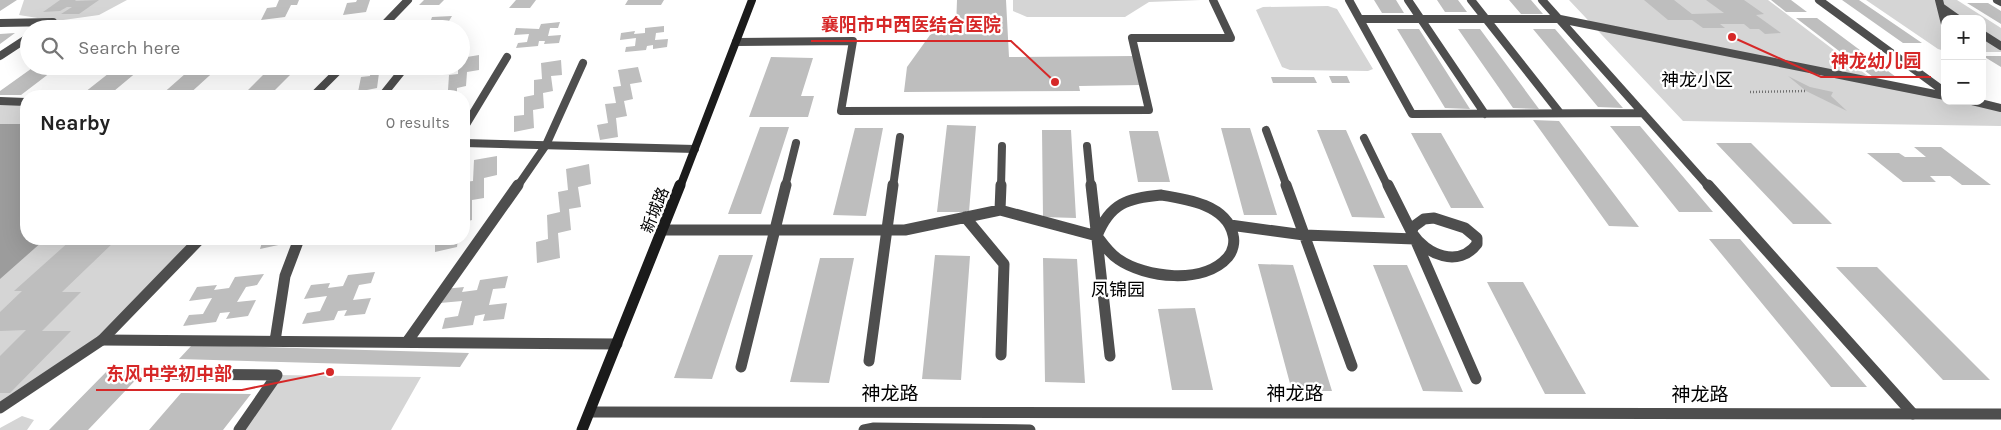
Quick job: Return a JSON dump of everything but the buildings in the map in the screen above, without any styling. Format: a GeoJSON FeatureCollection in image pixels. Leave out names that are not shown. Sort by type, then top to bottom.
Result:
{"type":"FeatureCollection","features":[{"type":"Feature","properties":{"kind":"street"},"geometry":{"type":"LineString","coordinates":[[389,20],[408,0]]}},
{"type":"Feature","properties":{"kind":"street","name":"新城路"},"geometry":{"type":"LineString","coordinates":[[582,430],[663,230],[752,0]]}},
{"type":"Feature","properties":{"kind":"street"},"geometry":{"type":"LineString","coordinates":[[736,42],[854,41],[840,111],[1148,110],[1132,38],[1231,38],[1214,0]]}},
{"type":"Feature","properties":{"kind":"street"},"geometry":{"type":"LineString","coordinates":[[1349,0],[1412,114],[1643,112]]}},
{"type":"Feature","properties":{"kind":"street"},"geometry":{"type":"LineString","coordinates":[[1408,0],[1485,114]]}},
{"type":"Feature","properties":{"kind":"street"},"geometry":{"type":"LineString","coordinates":[[1471,0],[1560,113]]}},
{"type":"Feature","properties":{"kind":"street"},"geometry":{"type":"LineString","coordinates":[[1542,0],[1913,414]]}},
{"type":"Feature","properties":{"kind":"street"},"geometry":{"type":"LineString","coordinates":[[1819,0],[1941,89]]}},
{"type":"Feature","properties":{"kind":"street"},"geometry":{"type":"LineString","coordinates":[[1997,0],[2001,2]]}},
{"type":"Feature","properties":{"kind":"street"},"geometry":{"type":"LineString","coordinates":[[1940,4],[1953,15]]}},
{"type":"Feature","properties":{"kind":"street"},"geometry":{"type":"LineString","coordinates":[[1360,19],[1560,20],[1941,95]]}},
{"type":"Feature","properties":{"kind":"street"},"geometry":{"type":"LineString","coordinates":[[0,23],[20,23]]}},
{"type":"Feature","properties":{"kind":"street"},"geometry":{"type":"LineString","coordinates":[[1986,37],[2001,46]]}},
{"type":"Feature","properties":{"kind":"street"},"geometry":{"type":"LineString","coordinates":[[0,56],[20,43]]}},
{"type":"Feature","properties":{"kind":"street"},"geometry":{"type":"LineString","coordinates":[[470,118],[507,57]]}},
{"type":"Feature","properties":{"kind":"street"},"geometry":{"type":"LineString","coordinates":[[407,342],[546,145],[583,63]]}},
{"type":"Feature","properties":{"kind":"street"},"geometry":{"type":"LineString","coordinates":[[319,90],[334,75]]}},
{"type":"Feature","properties":{"kind":"street"},"geometry":{"type":"LineString","coordinates":[[387,90],[399,75]]}},
{"type":"Feature","properties":{"kind":"street"},"geometry":{"type":"LineString","coordinates":[[313,90],[329,80]]}},
{"type":"Feature","properties":{"kind":"street"},"geometry":{"type":"LineString","coordinates":[[0,101],[20,102]]}},
{"type":"Feature","properties":{"kind":"street"},"geometry":{"type":"LineString","coordinates":[[1986,104],[2001,108]]}},
{"type":"Feature","properties":{"kind":"street"},"geometry":{"type":"LineString","coordinates":[[1266,130],[1352,366]]}},
{"type":"Feature","properties":{"kind":"street"},"geometry":{"type":"LineString","coordinates":[[869,360],[900,137]]}},
{"type":"Feature","properties":{"kind":"street"},"geometry":{"type":"LineString","coordinates":[[1364,138],[1415,239],[1429,250],[1449,256],[1468,254],[1477,245],[1476,239],[1465,227],[1455,222],[1439,219],[1424,219],[1417,222],[1413,227],[1412,233],[1415,239],[1476,379]]}},
{"type":"Feature","properties":{"kind":"street"},"geometry":{"type":"LineString","coordinates":[[470,143],[695,148]]}},
{"type":"Feature","properties":{"kind":"street"},"geometry":{"type":"LineString","coordinates":[[741,367],[796,143]]}},
{"type":"Feature","properties":{"kind":"street"},"geometry":{"type":"LineString","coordinates":[[1000,210],[1002,146]]}},
{"type":"Feature","properties":{"kind":"street"},"geometry":{"type":"LineString","coordinates":[[1087,146],[1110,356]]}},
{"type":"Feature","properties":{"kind":"street"},"geometry":{"type":"LineString","coordinates":[[663,230],[905,230],[1000,210],[1097,236],[1119,259],[1135,268],[1155,274],[1176,276],[1214,268],[1227,259],[1233,248],[1234,237],[1230,225],[1219,213],[1202,204],[1182,197],[1161,195],[1140,197],[1122,202],[1109,211],[1101,223],[1097,236]]}},
{"type":"Feature","properties":{"kind":"street"},"geometry":{"type":"LineString","coordinates":[[965,217],[1004,264],[1001,355]]}},
{"type":"Feature","properties":{"kind":"street"},"geometry":{"type":"LineString","coordinates":[[1230,225],[1304,235],[1415,239]]}},
{"type":"Feature","properties":{"kind":"street"},"geometry":{"type":"LineString","coordinates":[[0,408],[102,340],[194,245]]}},
{"type":"Feature","properties":{"kind":"street"},"geometry":{"type":"LineString","coordinates":[[275,342],[285,276],[297,245]]}},
{"type":"Feature","properties":{"kind":"street"},"geometry":{"type":"LineString","coordinates":[[102,340],[617,344]]}},
{"type":"Feature","properties":{"kind":"street"},"geometry":{"type":"LineString","coordinates":[[152,374],[277,375],[239,430]]}},
{"type":"Feature","properties":{"kind":"street","name":"神龙路"},"geometry":{"type":"LineString","coordinates":[[590,412],[2001,414]]}},
{"type":"Feature","properties":{"kind":"street"},"geometry":{"type":"LineString","coordinates":[[864,430],[874,428],[1030,430]]}},
{"type":"Feature","properties":{"kind":"path"},"geometry":{"type":"LineString","coordinates":[[1750,92],[1806,91]]}},
{"type":"Feature","properties":{"kind":"shaded area"},"geometry":{"type":"Polygon","coordinates":[[[24,0],[127,0],[99,15],[63,20],[19,15],[24,0]]]}},
{"type":"Feature","properties":{"kind":"shaded area"},"geometry":{"type":"Polygon","coordinates":[[[1013,0],[1201,0],[1149,2],[1125,17],[1027,17],[1013,11],[1013,0]]]}},
{"type":"Feature","properties":{"kind":"shaded area"},"geometry":{"type":"Polygon","coordinates":[[[1569,0],[1768,0],[1876,82],[1941,95],[1941,105],[1986,104],[2001,108],[2001,126],[1683,121],[1569,0]]]}},
{"type":"Feature","properties":{"kind":"shaded area"},"geometry":{"type":"Polygon","coordinates":[[[1866,0],[1957,0],[1981,15],[1941,15],[1941,50],[1866,0]]]}},
{"type":"Feature","properties":{"kind":"shaded area"},"geometry":{"type":"Polygon","coordinates":[[[1328,6],[1337,9],[1373,69],[1368,71],[1290,70],[1282,67],[1256,10],[1263,7],[1328,6]]]}},
{"type":"Feature","properties":{"kind":"shaded area"},"geometry":{"type":"Polygon","coordinates":[[[1986,18],[2001,28],[2001,52],[1986,52],[1986,18]]]}},
{"type":"Feature","properties":{"kind":"shaded area"},"geometry":{"type":"Polygon","coordinates":[[[0,101],[20,102],[20,245],[194,245],[102,340],[0,408],[0,101]]]}},
{"type":"Feature","properties":{"kind":"shaded area"},"geometry":{"type":"Polygon","coordinates":[[[0,124],[20,124],[20,245],[38,245],[0,279],[0,124]]]}},
{"type":"Feature","properties":{"kind":"shaded area"},"geometry":{"type":"Polygon","coordinates":[[[277,375],[421,377],[391,430],[239,430],[277,375]]]}},
{"type":"Feature","properties":{"kind":"shaded area"},"geometry":{"type":"Polygon","coordinates":[[[22,416],[34,420],[27,430],[0,430],[0,428],[22,416]]]}},
{"type":"Feature","properties":{"kind":"place","name":"神龙幼儿园"},"geometry":{"type":"Point","coordinates":[1732,37]}},
{"type":"Feature","properties":{"kind":"place","name":"襄阳市中西医结合医院"},"geometry":{"type":"Point","coordinates":[1055,82]}},
{"type":"Feature","properties":{"kind":"place","name":"东风中学初中部"},"geometry":{"type":"Point","coordinates":[330,372]}},
{"type":"Feature","properties":{"kind":"district","name":"神龙小区"},"geometry":{"type":"Point","coordinates":[1697,80]}},
{"type":"Feature","properties":{"kind":"district","name":"凤锦园"},"geometry":{"type":"Point","coordinates":[1118,290]}}]}
